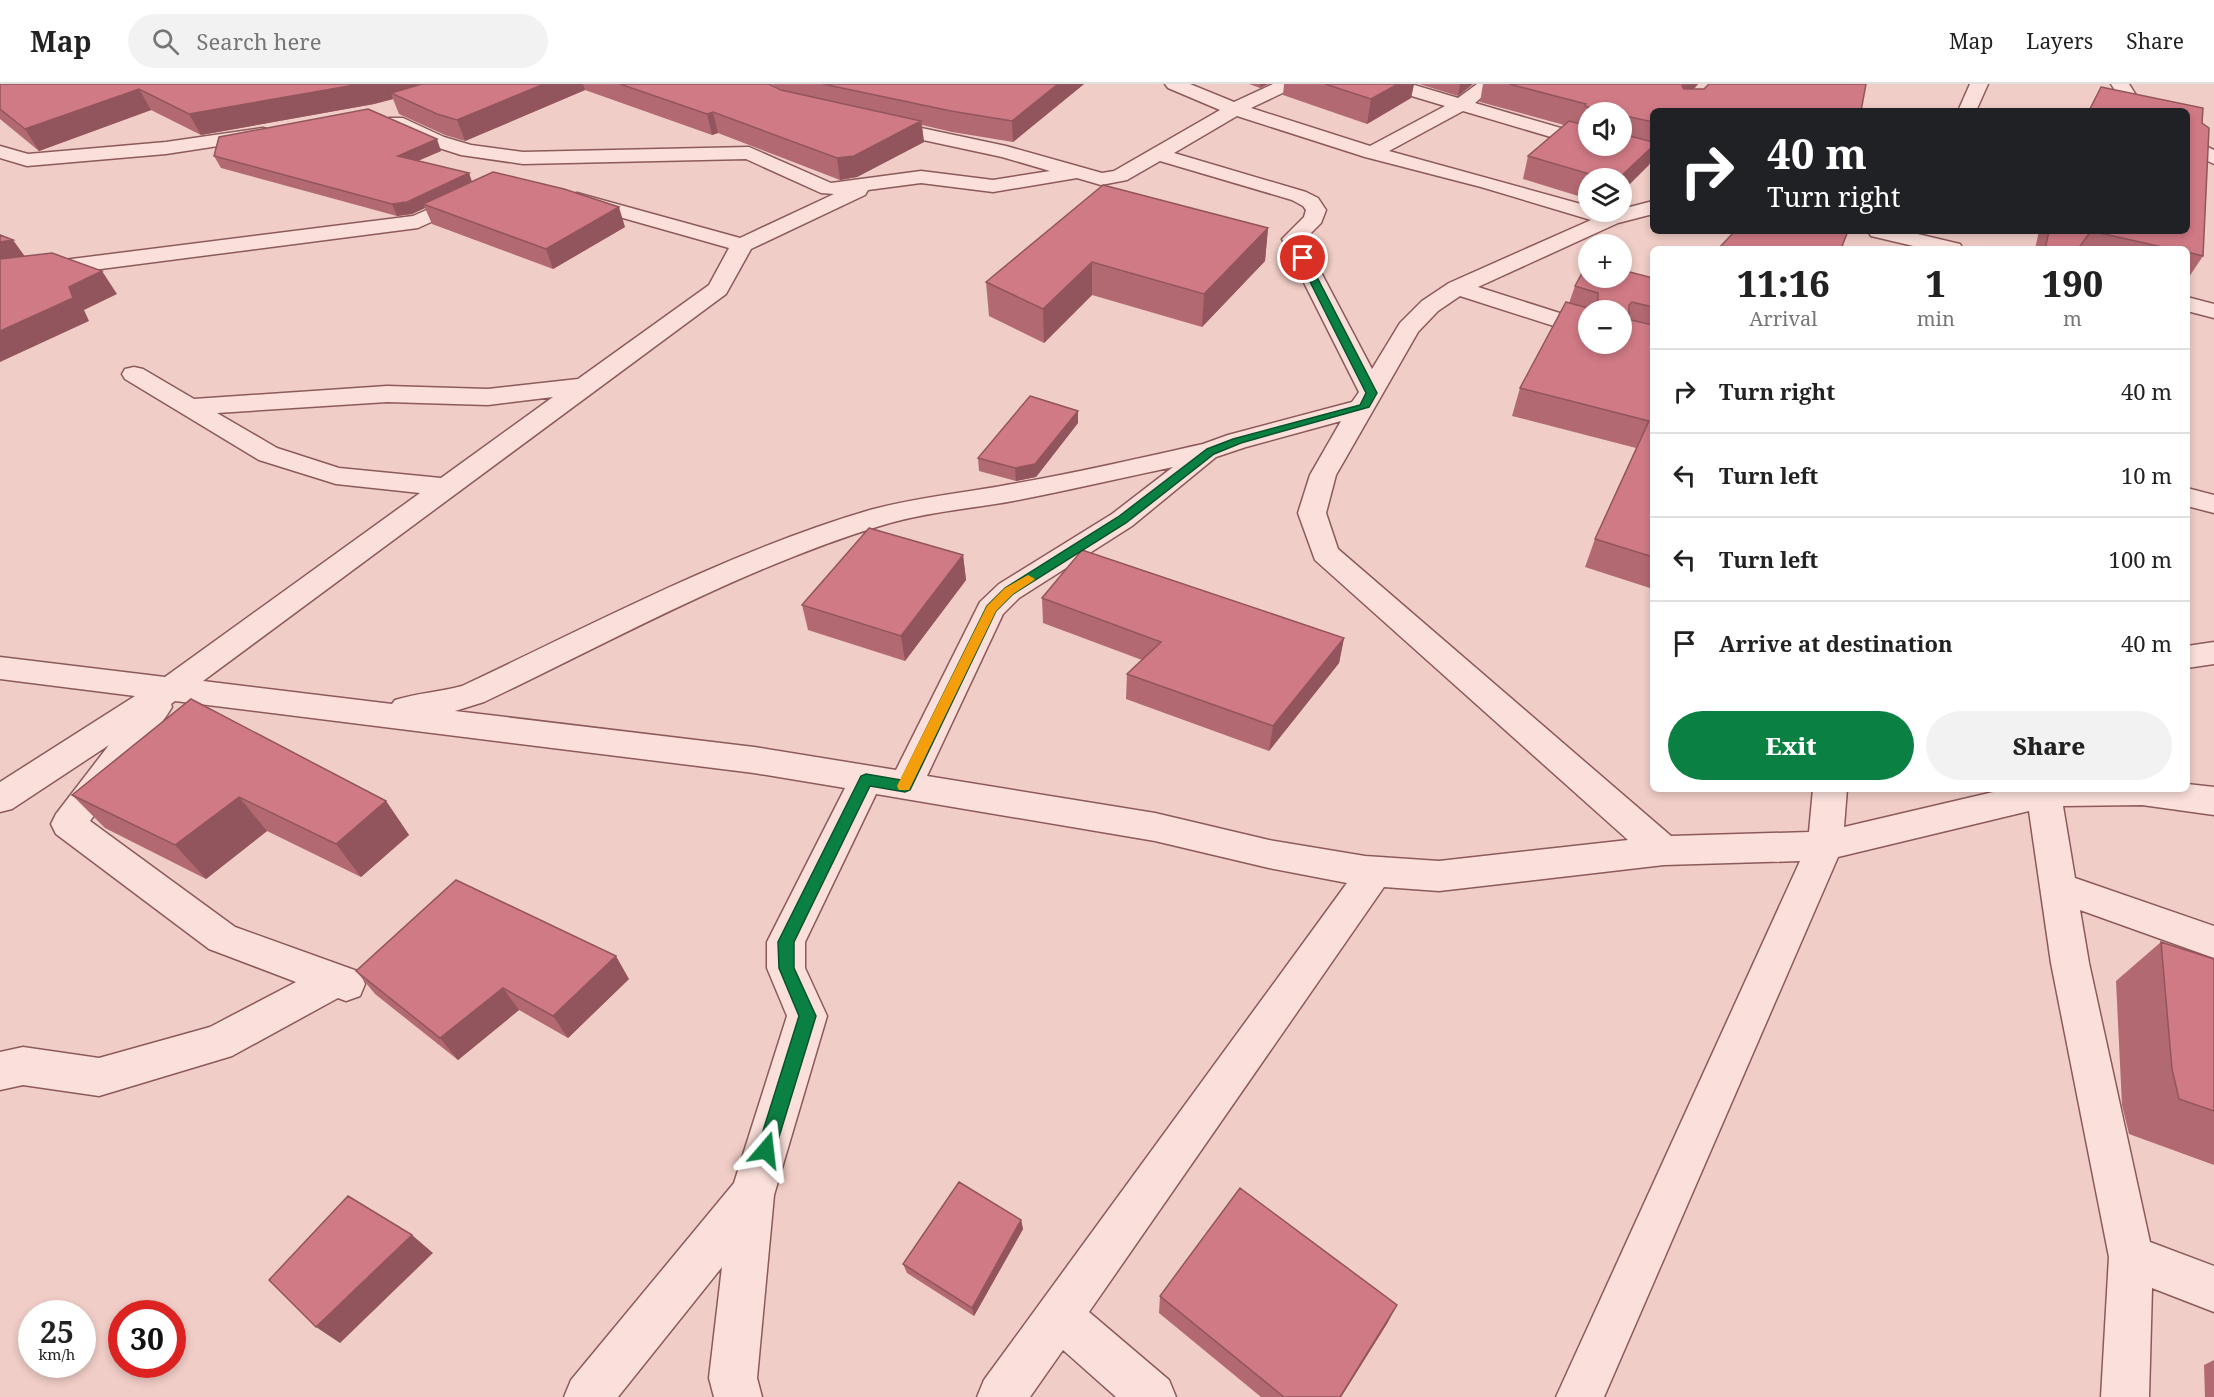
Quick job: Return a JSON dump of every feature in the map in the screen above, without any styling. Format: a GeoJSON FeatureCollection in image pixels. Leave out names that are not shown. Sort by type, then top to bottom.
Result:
{"type":"FeatureCollection","features":[{"type":"Feature","properties":{"kind":"street"},"geometry":{"type":"LineString","coordinates":[[1174,84],[1235,109],[1371,153],[1578,209]]}},
{"type":"Feature","properties":{"kind":"street"},"geometry":{"type":"LineString","coordinates":[[858,120],[1006,152],[1101,179],[1120,176],[1235,109],[1287,84]]}},
{"type":"Feature","properties":{"kind":"street"},"geometry":{"type":"LineString","coordinates":[[1390,84],[1578,139]]}},
{"type":"Feature","properties":{"kind":"street"},"geometry":{"type":"LineString","coordinates":[[1371,153],[1461,105],[1488,84]]}},
{"type":"Feature","properties":{"kind":"street"},"geometry":{"type":"LineString","coordinates":[[1968,108],[1979,84]]}},
{"type":"Feature","properties":{"kind":"street"},"geometry":{"type":"LineString","coordinates":[[2120,84],[2136,108]]}},
{"type":"Feature","properties":{"kind":"street"},"geometry":{"type":"LineString","coordinates":[[407,105],[381,111],[437,141],[468,151],[523,158],[749,153],[828,189],[921,177],[993,186],[1074,173]]}},
{"type":"Feature","properties":{"kind":"street"},"geometry":{"type":"LineString","coordinates":[[0,152],[27,160],[166,148],[285,130]]}},
{"type":"Feature","properties":{"kind":"street"},"geometry":{"type":"LineString","coordinates":[[2190,145],[2214,158]]}},
{"type":"Feature","properties":{"kind":"street"},"geometry":{"type":"LineString","coordinates":[[1158,154],[1299,196],[1311,202],[1316,210],[1314,219],[1293,239],[1368,400]]}},
{"type":"Feature","properties":{"kind":"street"},"geometry":{"type":"LineString","coordinates":[[516,178],[649,157]]}},
{"type":"Feature","properties":{"kind":"street"},"geometry":{"type":"LineString","coordinates":[[2190,157],[2214,158]]}},
{"type":"Feature","properties":{"kind":"street"},"geometry":{"type":"LineString","coordinates":[[0,799],[170,688],[718,289],[742,245],[855,192],[921,177]]}},
{"type":"Feature","properties":{"kind":"street"},"geometry":{"type":"LineString","coordinates":[[0,275],[418,222],[486,189]]}},
{"type":"Feature","properties":{"kind":"street"},"geometry":{"type":"LineString","coordinates":[[562,195],[742,245]]}},
{"type":"Feature","properties":{"kind":"street"},"geometry":{"type":"LineString","coordinates":[[1632,213],[1650,208]]}},
{"type":"Feature","properties":{"kind":"street"},"geometry":{"type":"LineString","coordinates":[[1604,222],[1457,288],[1430,306],[1408,328],[1323,475],[1312,513],[1325,553],[1664,851]]}},
{"type":"Feature","properties":{"kind":"street"},"geometry":{"type":"LineString","coordinates":[[1891,234],[1940,246]]}},
{"type":"Feature","properties":{"kind":"street"},"geometry":{"type":"LineString","coordinates":[[1457,288],[1578,327]]}},
{"type":"Feature","properties":{"kind":"street"},"geometry":{"type":"LineString","coordinates":[[2190,305],[2214,311]]}},
{"type":"Feature","properties":{"kind":"street"},"geometry":{"type":"LineString","coordinates":[[134,374],[268,454],[336,477],[447,487]]}},
{"type":"Feature","properties":{"kind":"street"},"geometry":{"type":"LineString","coordinates":[[188,407],[387,394],[488,397],[584,386]]}},
{"type":"Feature","properties":{"kind":"street"},"geometry":{"type":"LineString","coordinates":[[372,714],[443,703],[473,694],[735,570],[805,541],[879,517],[950,501],[1011,493],[1210,452],[1237,441],[1368,400]]}},
{"type":"Feature","properties":{"kind":"street"},"geometry":{"type":"LineString","coordinates":[[905,786],[991,609],[1009,591],[1122,520],[1210,452]]}},
{"type":"Feature","properties":{"kind":"street"},"geometry":{"type":"LineString","coordinates":[[2190,498],[2214,504]]}},
{"type":"Feature","properties":{"kind":"street"},"geometry":{"type":"LineString","coordinates":[[2190,657],[2214,653]]}},
{"type":"Feature","properties":{"kind":"street"},"geometry":{"type":"LineString","coordinates":[[0,668],[754,760],[1155,827],[1269,854],[1375,872],[1439,876],[1664,851],[1825,846],[2040,792]]}},
{"type":"Feature","properties":{"kind":"street"},"geometry":{"type":"LineString","coordinates":[[0,1071],[23,1066],[99,1077],[218,1043],[340,982],[222,938],[68,824],[170,688]]}},
{"type":"Feature","properties":{"kind":"street"},"geometry":{"type":"LineString","coordinates":[[738,1397],[733,1378],[752,1196],[807,1016],[786,968],[786,942],[866,780]]}},
{"type":"Feature","properties":{"kind":"street"},"geometry":{"type":"LineString","coordinates":[[1580,1397],[1825,846],[1830,792]]}},
{"type":"Feature","properties":{"kind":"street"},"geometry":{"type":"LineString","coordinates":[[2044,792],[2070,963],[2131,1257],[2125,1397]]}},
{"type":"Feature","properties":{"kind":"street"},"geometry":{"type":"LineString","coordinates":[[2142,792],[2214,801]]}},
{"type":"Feature","properties":{"kind":"street"},"geometry":{"type":"LineString","coordinates":[[1001,1397],[1375,872]]}},
{"type":"Feature","properties":{"kind":"street"},"geometry":{"type":"LineString","coordinates":[[2060,888],[2214,942]]}},
{"type":"Feature","properties":{"kind":"street"},"geometry":{"type":"LineString","coordinates":[[588,1397],[752,1196]]}},
{"type":"Feature","properties":{"kind":"street"},"geometry":{"type":"LineString","coordinates":[[2131,1257],[2214,1289]]}},
{"type":"Feature","properties":{"kind":"street"},"geometry":{"type":"LineString","coordinates":[[1059,1316],[1152,1397]]}},
{"type":"Feature","properties":{"kind":"building"},"geometry":{"type":"Polygon","coordinates":[[[0,84],[360,84],[189,114],[139,89],[25,129],[0,109],[0,84]]]}},
{"type":"Feature","properties":{"kind":"building"},"geometry":{"type":"Polygon","coordinates":[[[422,84],[544,84],[457,120],[437,114],[391,93],[422,84]]]}},
{"type":"Feature","properties":{"kind":"building"},"geometry":{"type":"Polygon","coordinates":[[[620,84],[769,84],[781,90],[921,121],[854,156],[837,158],[713,112],[707,114],[620,84]]]}},
{"type":"Feature","properties":{"kind":"building"},"geometry":{"type":"Polygon","coordinates":[[[823,84],[1058,84],[1012,121],[951,111],[823,84]]]}},
{"type":"Feature","properties":{"kind":"building"},"geometry":{"type":"Polygon","coordinates":[[[1325,84],[1398,84],[1371,99],[1325,84]]]}},
{"type":"Feature","properties":{"kind":"building"},"geometry":{"type":"Polygon","coordinates":[[[1509,84],[1684,84],[1682,86],[1684,89],[1704,89],[1709,84],[1866,84],[1862,108],[1650,108],[1650,121],[1632,117],[1632,102],[1578,102],[1509,84]]]}},
{"type":"Feature","properties":{"kind":"building"},"geometry":{"type":"Polygon","coordinates":[[[2101,87],[2203,108],[2202,123],[2209,128],[2203,256],[2190,253],[2190,246],[2158,246],[2104,234],[2190,234],[2190,108],[2090,108],[2101,87]]]}},
{"type":"Feature","properties":{"kind":"building"},"geometry":{"type":"Polygon","coordinates":[[[368,109],[437,139],[398,156],[469,173],[407,202],[392,204],[214,156],[219,137],[368,109]]]}},
{"type":"Feature","properties":{"kind":"building"},"geometry":{"type":"Polygon","coordinates":[[[1569,121],[1578,123],[1578,156],[1632,156],[1632,137],[1650,141],[1650,149],[1630,168],[1578,168],[1578,171],[1528,156],[1569,121]]]}},
{"type":"Feature","properties":{"kind":"building"},"geometry":{"type":"Polygon","coordinates":[[[493,172],[564,189],[619,207],[546,249],[423,204],[493,172]]]}},
{"type":"Feature","properties":{"kind":"building"},"geometry":{"type":"Polygon","coordinates":[[[1103,185],[1268,228],[1204,294],[1092,262],[1043,309],[986,282],[1103,185]]]}},
{"type":"Feature","properties":{"kind":"building"},"geometry":{"type":"Polygon","coordinates":[[[1732,234],[1847,234],[1842,246],[1721,246],[1732,234]]]}},
{"type":"Feature","properties":{"kind":"building"},"geometry":{"type":"Polygon","coordinates":[[[2048,234],[2089,234],[2080,246],[2046,246],[2048,234]]]}},
{"type":"Feature","properties":{"kind":"building"},"geometry":{"type":"Polygon","coordinates":[[[0,235],[13,240],[0,242],[0,235]]]}},
{"type":"Feature","properties":{"kind":"building"},"geometry":{"type":"Polygon","coordinates":[[[52,253],[102,271],[69,287],[73,298],[0,331],[0,259],[52,253]]]}},
{"type":"Feature","properties":{"kind":"building"},"geometry":{"type":"Polygon","coordinates":[[[1632,273],[1650,277],[1650,306],[1632,302],[1632,300],[1598,300],[1598,293],[1582,288],[1632,288],[1632,273]]]}},
{"type":"Feature","properties":{"kind":"building"},"geometry":{"type":"Polygon","coordinates":[[[1566,302],[1578,305],[1578,354],[1632,354],[1632,320],[1650,324],[1650,556],[1595,539],[1649,421],[1520,388],[1566,302]]]}},
{"type":"Feature","properties":{"kind":"building"},"geometry":{"type":"Polygon","coordinates":[[[1030,396],[1078,411],[1035,464],[1015,468],[978,458],[1030,396]]]}},
{"type":"Feature","properties":{"kind":"building"},"geometry":{"type":"Polygon","coordinates":[[[869,528],[963,555],[901,636],[802,605],[869,528]]]}},
{"type":"Feature","properties":{"kind":"building"},"geometry":{"type":"Polygon","coordinates":[[[1082,550],[1344,638],[1273,726],[1127,674],[1161,642],[1042,598],[1082,550]]]}},
{"type":"Feature","properties":{"kind":"building"},"geometry":{"type":"Polygon","coordinates":[[[191,699],[386,801],[336,844],[239,797],[175,845],[72,795],[191,699]]]}},
{"type":"Feature","properties":{"kind":"building"},"geometry":{"type":"Polygon","coordinates":[[[456,880],[616,956],[553,1016],[503,988],[440,1038],[356,971],[456,880]]]}},
{"type":"Feature","properties":{"kind":"building"},"geometry":{"type":"Polygon","coordinates":[[[2161,942],[2214,959],[2214,1111],[2179,1099],[2172,1069],[2161,942]]]}},
{"type":"Feature","properties":{"kind":"building"},"geometry":{"type":"Polygon","coordinates":[[[959,1182],[1021,1220],[972,1308],[903,1264],[959,1182]]]}},
{"type":"Feature","properties":{"kind":"building"},"geometry":{"type":"Polygon","coordinates":[[[1240,1188],[1397,1305],[1340,1397],[1284,1397],[1160,1296],[1240,1188]]]}},
{"type":"Feature","properties":{"kind":"building"},"geometry":{"type":"Polygon","coordinates":[[[348,1196],[412,1235],[316,1327],[269,1280],[348,1196]]]}},
{"type":"Feature","properties":{"kind":"slow traffic"},"geometry":{"type":"LineString","coordinates":[[904,786],[991,609],[1009,591],[1028,579]]}},
{"type":"Feature","properties":{"kind":"route"},"geometry":{"type":"LineString","coordinates":[[766,1150],[807,1016],[786,968],[786,942],[866,780],[905,786],[991,609],[1009,591],[1122,520],[1210,452],[1237,441],[1364,407],[1372,393],[1303,258]]}}]}
